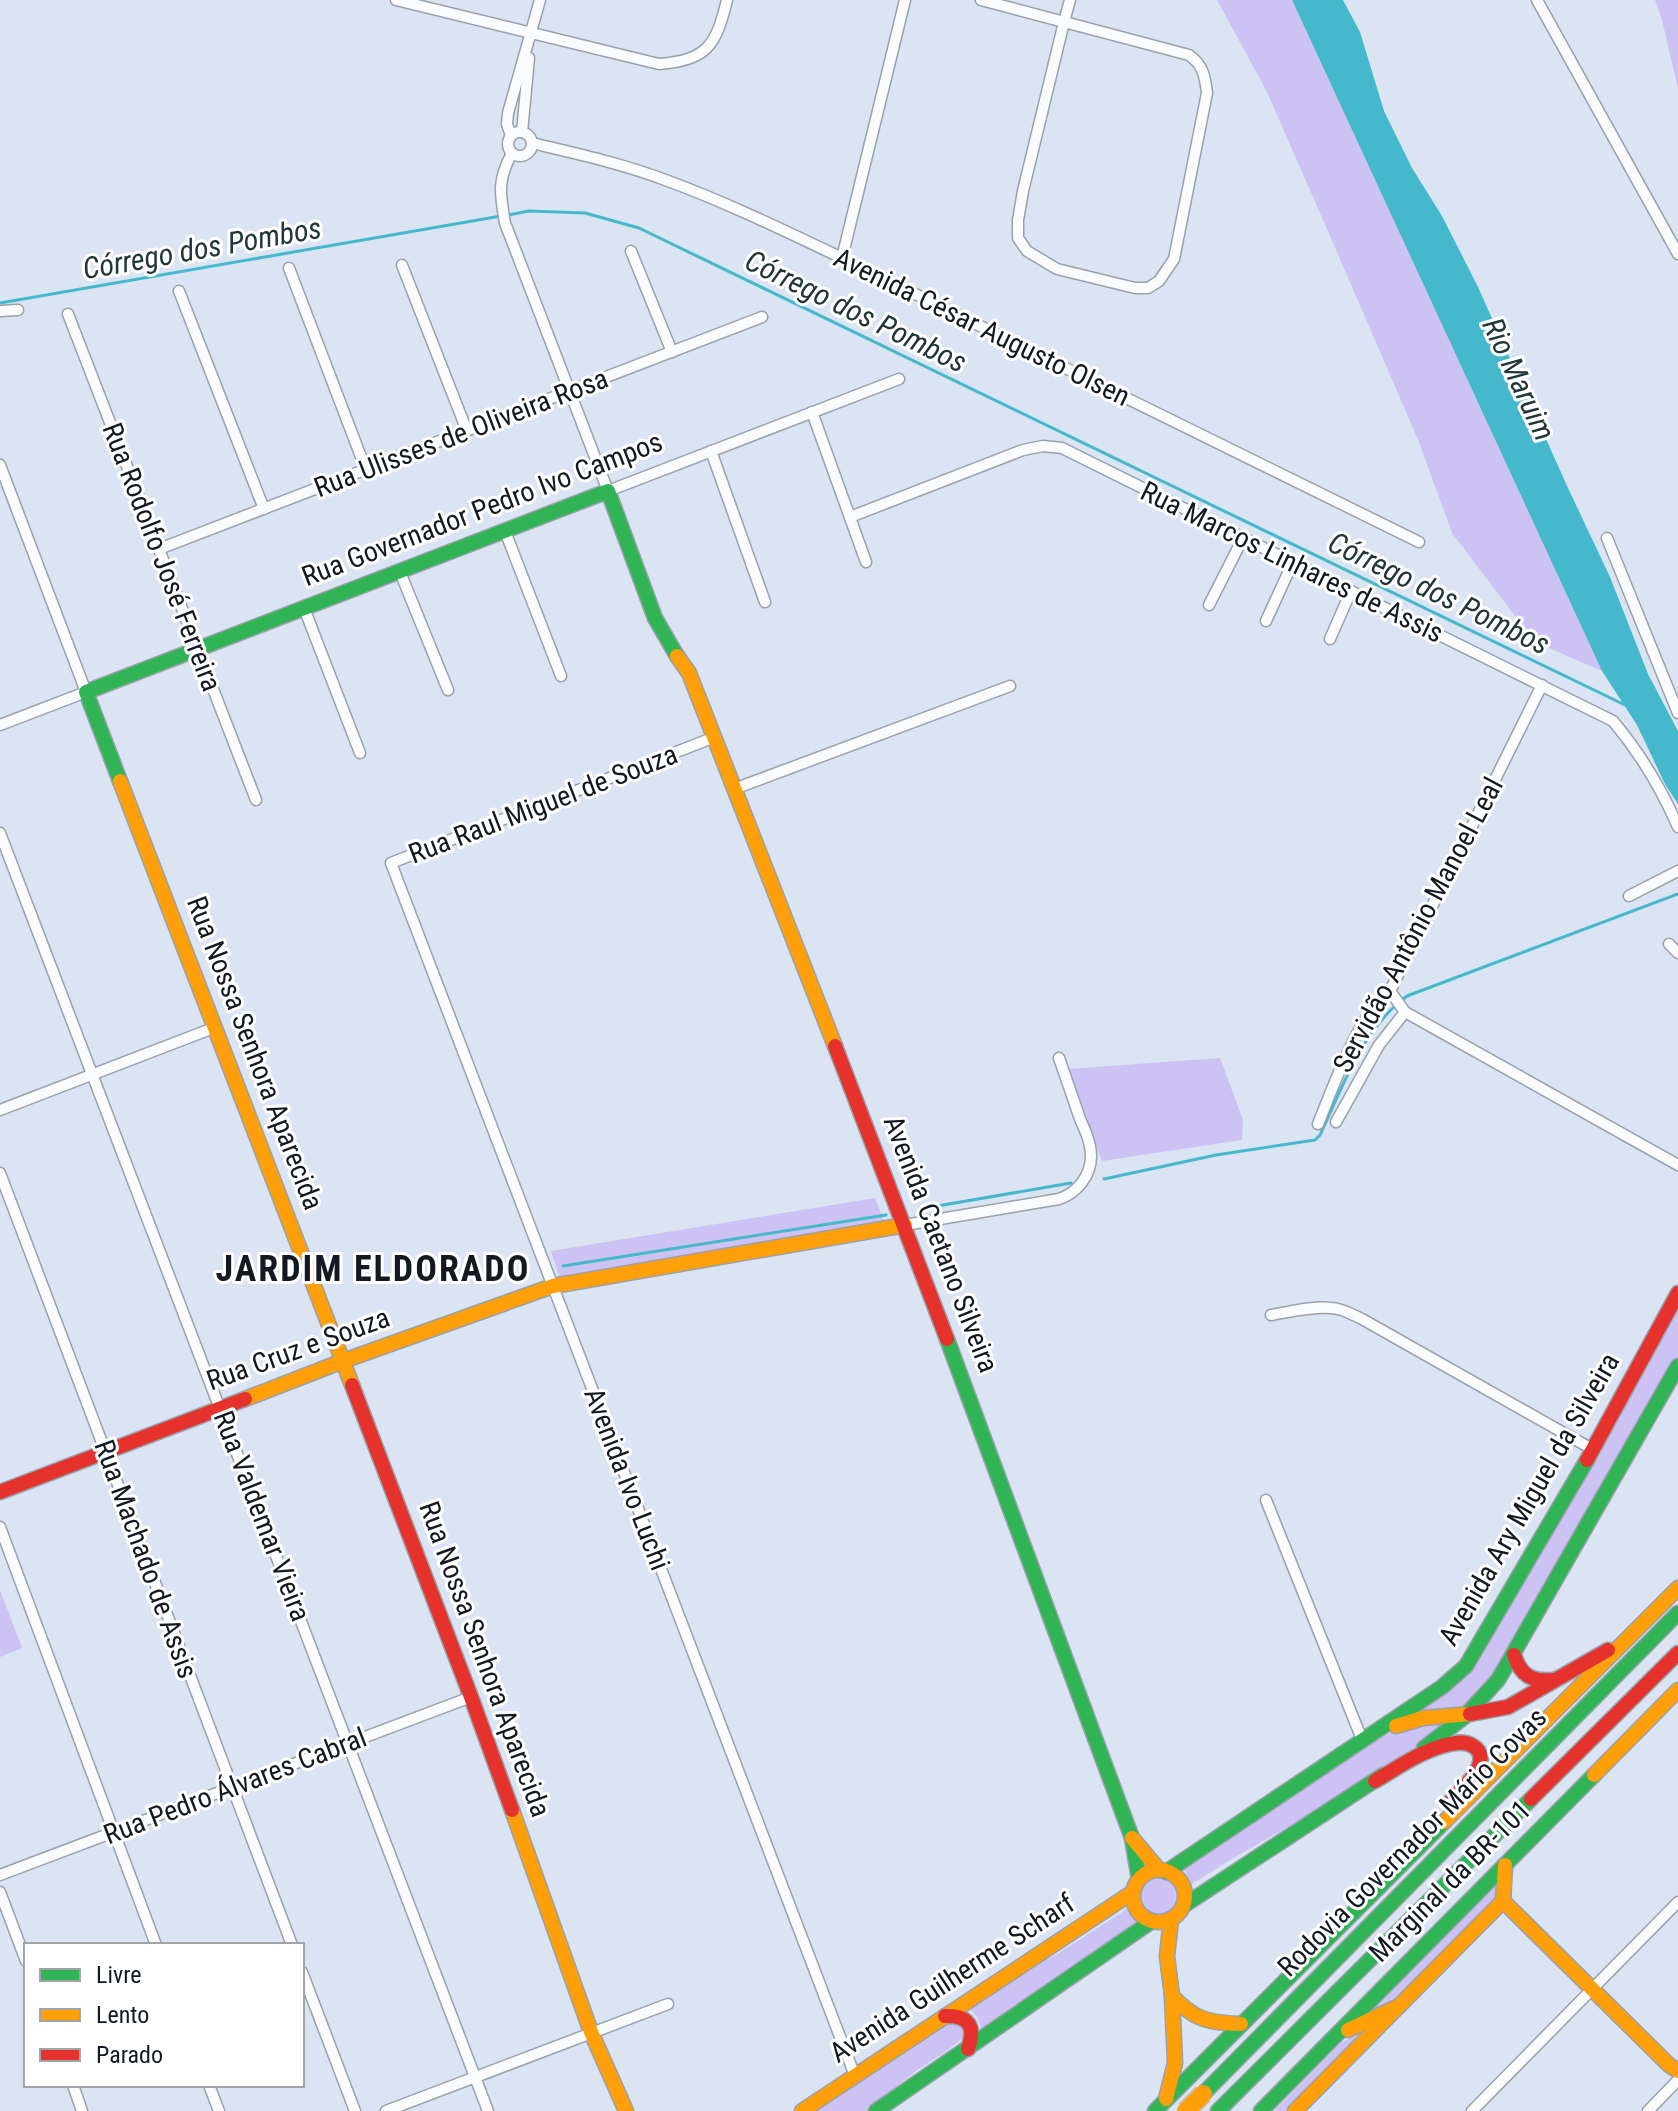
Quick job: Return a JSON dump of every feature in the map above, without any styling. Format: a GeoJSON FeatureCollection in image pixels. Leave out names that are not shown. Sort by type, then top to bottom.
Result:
{"type":"FeatureCollection","features":[{"type":"Feature","properties":{"kind":"main road","name":"Rua Governador Pedro Ivo Campos"},"geometry":{"type":"LineString","coordinates":[[86,692],[608,491]]}},
{"type":"Feature","properties":{"kind":"main road","name":"Avenida Caetano Silveira"},"geometry":{"type":"LineString","coordinates":[[608,491],[655,618],[689,673],[715,737],[905,1225],[1132,1838],[1136,1886]]}},
{"type":"Feature","properties":{"kind":"main road","name":"Rua Nossa Senhora Aparecida"},"geometry":{"type":"LineString","coordinates":[[86,692],[471,1697],[591,2032],[626,2111]]}},
{"type":"Feature","properties":{"kind":"main road","name":"Rua Cruz e Souza"},"geometry":{"type":"LineString","coordinates":[[0,1492],[343,1361],[553,1286],[905,1225]]}},
{"type":"Feature","properties":{"kind":"main road","name":"Avenida Ary Miguel da Silveira"},"geometry":{"type":"LineString","coordinates":[[1163,1871],[1364,1740],[1442,1687],[1466,1666],[1678,1293]]}},
{"type":"Feature","properties":{"kind":"main road"},"geometry":{"type":"LineString","coordinates":[[876,2111],[1446,1734],[1470,1714],[1514,1655],[1678,1366]]}},
{"type":"Feature","properties":{"kind":"main road"},"geometry":{"type":"LineString","coordinates":[[1160,2105],[1678,1588]]}},
{"type":"Feature","properties":{"kind":"main road"},"geometry":{"type":"LineString","coordinates":[[1651,1641],[1678,1604]]}},
{"type":"Feature","properties":{"kind":"main road","name":"Rodovia Governador Mário Covas"},"geometry":{"type":"LineString","coordinates":[[1193,2107],[1678,1613]]}},
{"type":"Feature","properties":{"kind":"main road"},"geometry":{"type":"LineString","coordinates":[[1364,1740],[1408,1721],[1432,1715],[1470,1714],[1508,1707],[1629,1637]]}},
{"type":"Feature","properties":{"kind":"main road","name":"Rodovia Governador Mário Covas"},"geometry":{"type":"LineString","coordinates":[[1218,2111],[1678,1653]]}},
{"type":"Feature","properties":{"kind":"main road"},"geometry":{"type":"LineString","coordinates":[[1514,1655],[1520,1670],[1528,1677],[1543,1682],[1559,1680]]}},
{"type":"Feature","properties":{"kind":"main road","name":"Marginal da BR-101"},"geometry":{"type":"LineString","coordinates":[[1261,2111],[1678,1690]]}},
{"type":"Feature","properties":{"kind":"main road"},"geometry":{"type":"LineString","coordinates":[[1375,1781],[1449,1744],[1472,1744],[1478,1749],[1482,1758],[1476,1773],[1419,1839],[1413,1852]]}},
{"type":"Feature","properties":{"kind":"main road","name":"Avenida Caetano Silveira"},"geometry":{"type":"LineString","coordinates":[[1132,1838],[1163,1871]]}},
{"type":"Feature","properties":{"kind":"main road"},"geometry":{"type":"LineString","coordinates":[[1295,2111],[1503,1901],[1505,1865]]}},
{"type":"Feature","properties":{"kind":"main road"},"geometry":{"type":"LineString","coordinates":[[1163,1871],[1174,1875],[1184,1889],[1185,1898],[1166,1917],[1145,1919],[1135,1907],[1136,1886],[1145,1874],[1163,1871]]}},
{"type":"Feature","properties":{"kind":"main road","name":"Avenida Guilherme Scharf"},"geometry":{"type":"LineString","coordinates":[[802,2111],[1136,1886]]}},
{"type":"Feature","properties":{"kind":"main road"},"geometry":{"type":"LineString","coordinates":[[1503,1901],[1678,2071]]}},
{"type":"Feature","properties":{"kind":"main road"},"geometry":{"type":"LineString","coordinates":[[1160,2105],[1175,2063],[1166,1917]]}},
{"type":"Feature","properties":{"kind":"main road"},"geometry":{"type":"LineString","coordinates":[[1172,1996],[1195,2018],[1241,2024]]}},
{"type":"Feature","properties":{"kind":"main road"},"geometry":{"type":"LineString","coordinates":[[1336,2035],[1399,2006]]}},
{"type":"Feature","properties":{"kind":"main road"},"geometry":{"type":"LineString","coordinates":[[945,2016],[955,2015],[969,2023],[973,2039],[968,2049]]}},
{"type":"Feature","properties":{"kind":"main road"},"geometry":{"type":"LineString","coordinates":[[1181,2084],[1187,2101],[1193,2107]]}},
{"type":"Feature","properties":{"kind":"main road"},"geometry":{"type":"LineString","coordinates":[[1160,2105],[1175,2101],[1193,2107]]}},
{"type":"Feature","properties":{"kind":"street"},"geometry":{"type":"LineString","coordinates":[[396,0],[659,64],[686,61],[705,50],[716,37],[727,0]]}},
{"type":"Feature","properties":{"kind":"street"},"geometry":{"type":"LineString","coordinates":[[516,134],[508,144],[512,153],[521,156],[530,151],[532,143],[529,135],[516,134],[507,124],[508,113],[540,0]]}},
{"type":"Feature","properties":{"kind":"street"},"geometry":{"type":"LineString","coordinates":[[842,258],[905,0]]}},
{"type":"Feature","properties":{"kind":"street"},"geometry":{"type":"LineString","coordinates":[[981,0],[1064,22],[1189,55],[1199,62],[1207,93],[1174,259],[1159,281],[1148,288],[1135,288],[1057,269],[1027,251],[1018,238],[1021,205],[1064,22],[1070,0]]}},
{"type":"Feature","properties":{"kind":"street"},"geometry":{"type":"LineString","coordinates":[[1537,0],[1678,254]]}},
{"type":"Feature","properties":{"kind":"street","name":"Avenida César Augusto Olsen"},"geometry":{"type":"LineString","coordinates":[[532,143],[666,180],[756,217],[1419,542]]}},
{"type":"Feature","properties":{"kind":"street"},"geometry":{"type":"LineString","coordinates":[[512,153],[500,183],[505,223],[608,491]]}},
{"type":"Feature","properties":{"kind":"street"},"geometry":{"type":"LineString","coordinates":[[631,251],[672,352]]}},
{"type":"Feature","properties":{"kind":"street"},"geometry":{"type":"LineString","coordinates":[[402,265],[467,431]]}},
{"type":"Feature","properties":{"kind":"street"},"geometry":{"type":"LineString","coordinates":[[289,268],[366,470]]}},
{"type":"Feature","properties":{"kind":"street"},"geometry":{"type":"LineString","coordinates":[[179,291],[264,509]]}},
{"type":"Feature","properties":{"kind":"street"},"geometry":{"type":"LineString","coordinates":[[0,311],[18,310]]}},
{"type":"Feature","properties":{"kind":"street","name":"Rua Rodolfo José Ferreira"},"geometry":{"type":"LineString","coordinates":[[68,314],[256,800]]}},
{"type":"Feature","properties":{"kind":"street","name":"Rua Ulisses de Oliveira Rosa"},"geometry":{"type":"LineString","coordinates":[[159,549],[762,317]]}},
{"type":"Feature","properties":{"kind":"street","name":"Rua Governador Pedro Ivo Campos"},"geometry":{"type":"LineString","coordinates":[[608,491],[899,379]]}},
{"type":"Feature","properties":{"kind":"street"},"geometry":{"type":"LineString","coordinates":[[812,412],[866,562]]}},
{"type":"Feature","properties":{"kind":"street","name":"Rua Marcos Linhares de Assis"},"geometry":{"type":"LineString","coordinates":[[850,517],[1023,450],[1043,446],[1062,448],[1613,721],[1641,761],[1678,827]]}},
{"type":"Feature","properties":{"kind":"street"},"geometry":{"type":"LineString","coordinates":[[711,451],[765,602]]}},
{"type":"Feature","properties":{"kind":"street","name":"Rua Nossa Senhora Aparecida"},"geometry":{"type":"LineString","coordinates":[[0,465],[86,692]]}},
{"type":"Feature","properties":{"kind":"street"},"geometry":{"type":"LineString","coordinates":[[505,531],[561,676]]}},
{"type":"Feature","properties":{"kind":"street"},"geometry":{"type":"LineString","coordinates":[[1209,605],[1243,538]]}},
{"type":"Feature","properties":{"kind":"street"},"geometry":{"type":"LineString","coordinates":[[1607,538],[1678,713]]}},
{"type":"Feature","properties":{"kind":"street"},"geometry":{"type":"LineString","coordinates":[[1266,621],[1293,562]]}},
{"type":"Feature","properties":{"kind":"street"},"geometry":{"type":"LineString","coordinates":[[400,572],[448,690]]}},
{"type":"Feature","properties":{"kind":"street"},"geometry":{"type":"LineString","coordinates":[[1330,639],[1351,591]]}},
{"type":"Feature","properties":{"kind":"street"},"geometry":{"type":"LineString","coordinates":[[304,608],[360,753]]}},
{"type":"Feature","properties":{"kind":"street","name":"Servidão Antônio Manoel Leal"},"geometry":{"type":"LineString","coordinates":[[1318,1124],[1352,1044],[1381,996],[1391,992],[1542,685]]}},
{"type":"Feature","properties":{"kind":"street"},"geometry":{"type":"LineString","coordinates":[[734,789],[1010,686]]}},
{"type":"Feature","properties":{"kind":"street"},"geometry":{"type":"LineString","coordinates":[[0,725],[86,692]]}},
{"type":"Feature","properties":{"kind":"street","name":"Rua Raul Miguel de Souza"},"geometry":{"type":"LineString","coordinates":[[399,882],[391,863],[715,737]]}},
{"type":"Feature","properties":{"kind":"street","name":"Rua Valdemar Vieira"},"geometry":{"type":"LineString","coordinates":[[0,833],[488,2111]]}},
{"type":"Feature","properties":{"kind":"street"},"geometry":{"type":"LineString","coordinates":[[1629,896],[1678,871]]}},
{"type":"Feature","properties":{"kind":"street","name":"Avenida Ivo Luchi"},"geometry":{"type":"LineString","coordinates":[[399,882],[855,2076]]}},
{"type":"Feature","properties":{"kind":"street"},"geometry":{"type":"LineString","coordinates":[[1669,944],[1678,953]]}},
{"type":"Feature","properties":{"kind":"street"},"geometry":{"type":"LineString","coordinates":[[1391,992],[1404,1010],[1678,1165]]}},
{"type":"Feature","properties":{"kind":"street"},"geometry":{"type":"LineString","coordinates":[[1336,1122],[1379,1045],[1404,1010]]}},
{"type":"Feature","properties":{"kind":"street"},"geometry":{"type":"LineString","coordinates":[[0,1110],[216,1027]]}},
{"type":"Feature","properties":{"kind":"street"},"geometry":{"type":"LineString","coordinates":[[905,1225],[1059,1199],[1076,1189],[1085,1179],[1091,1155],[1059,1058]]}},
{"type":"Feature","properties":{"kind":"street","name":"Rua Machado de Assis"},"geometry":{"type":"LineString","coordinates":[[0,1173],[291,1943]]}},
{"type":"Feature","properties":{"kind":"street"},"geometry":{"type":"LineString","coordinates":[[1271,1315],[1323,1308],[1342,1310],[1592,1449]]}},
{"type":"Feature","properties":{"kind":"street"},"geometry":{"type":"LineString","coordinates":[[1266,1500],[1364,1740]]}},
{"type":"Feature","properties":{"kind":"street"},"geometry":{"type":"LineString","coordinates":[[0,1527],[155,1943]]}},
{"type":"Feature","properties":{"kind":"street","name":"Rua Pedro Álvares Cabral"},"geometry":{"type":"LineString","coordinates":[[0,1875],[471,1697]]}},
{"type":"Feature","properties":{"kind":"street"},"geometry":{"type":"LineString","coordinates":[[0,1892],[24,1956]]}},
{"type":"Feature","properties":{"kind":"street"},"geometry":{"type":"LineString","coordinates":[[1472,2111],[1678,1902]]}},
{"type":"Feature","properties":{"kind":"street"},"geometry":{"type":"LineString","coordinates":[[304,1977],[355,2111]]}},
{"type":"Feature","properties":{"kind":"street"},"geometry":{"type":"LineString","coordinates":[[386,2111],[668,2004]]}},
{"type":"Feature","properties":{"kind":"street"},"geometry":{"type":"LineString","coordinates":[[1648,2111],[1678,2080]]}},
{"type":"Feature","properties":{"kind":"street"},"geometry":{"type":"LineString","coordinates":[[74,2087],[82,2111]]}},
{"type":"Feature","properties":{"kind":"street"},"geometry":{"type":"LineString","coordinates":[[210,2087],[219,2111]]}},
{"type":"Feature","properties":{"kind":"shaded area"},"geometry":{"type":"Polygon","coordinates":[[[1217,0],[1292,0],[1602,671],[1535,642],[1452,533],[1419,442],[1266,90],[1217,0]]]}},
{"type":"Feature","properties":{"kind":"shaded area"},"geometry":{"type":"Polygon","coordinates":[[[1655,0],[1678,0],[1678,89],[1662,20],[1655,0]]]}},
{"type":"Feature","properties":{"kind":"shaded area"},"geometry":{"type":"Polygon","coordinates":[[[1220,1058],[1243,1120],[1242,1140],[1102,1161],[1068,1069],[1220,1058]]]}},
{"type":"Feature","properties":{"kind":"shaded area"},"geometry":{"type":"Polygon","coordinates":[[[875,1198],[884,1221],[877,1225],[561,1282],[551,1251],[875,1198]]]}},
{"type":"Feature","properties":{"kind":"shaded area"},"geometry":{"type":"Polygon","coordinates":[[[1678,1310],[1678,1357],[1521,1637],[1470,1710],[1420,1711],[1465,1678],[1478,1663],[1678,1310]]]}},
{"type":"Feature","properties":{"kind":"shaded area"},"geometry":{"type":"Polygon","coordinates":[[[0,1590],[22,1648],[0,1657],[0,1590]]]}},
{"type":"Feature","properties":{"kind":"shaded area"},"geometry":{"type":"Polygon","coordinates":[[[1461,1717],[1396,1763],[1192,1884],[1184,1870],[1370,1744],[1397,1729],[1461,1717]]]}},
{"type":"Feature","properties":{"kind":"shaded area"},"geometry":{"type":"Polygon","coordinates":[[[1159,1877],[1172,1883],[1178,1896],[1172,1909],[1159,1915],[1146,1909],[1140,1896],[1146,1883],[1159,1877]]]}},
{"type":"Feature","properties":{"kind":"shaded area"},"geometry":{"type":"Polygon","coordinates":[[[1501,1880],[1498,1902],[1399,1999],[1361,2016],[1501,1880]]]}},
{"type":"Feature","properties":{"kind":"shaded area"},"geometry":{"type":"Polygon","coordinates":[[[1127,1909],[1136,1922],[986,2032],[981,2030],[976,2016],[964,2006],[1059,1953],[1127,1909]]]}},
{"type":"Feature","properties":{"kind":"shaded area"},"geometry":{"type":"Polygon","coordinates":[[[954,2023],[961,2026],[964,2037],[866,2111],[805,2111],[897,2058],[945,2025],[954,2023]]]}},
{"type":"Feature","properties":{"kind":"shaded area"},"geometry":{"type":"Polygon","coordinates":[[[1373,2029],[1291,2111],[1274,2111],[1342,2042],[1373,2029]]]}},
{"type":"Feature","properties":{"kind":"water","name":"Rio Maruim"},"geometry":{"type":"Polygon","coordinates":[[[1292,0],[1343,0],[1360,32],[1384,111],[1478,287],[1610,577],[1648,674],[1678,731],[1678,804],[1637,725],[1602,671],[1292,0]]]}},
{"type":"Feature","properties":{"kind":"waterway","name":"Córrego dos Pombos"},"geometry":{"type":"LineString","coordinates":[[508,215],[529,211],[585,213],[639,228],[1625,705]]}},
{"type":"Feature","properties":{"kind":"waterway","name":"Córrego dos Pombos"},"geometry":{"type":"LineString","coordinates":[[0,303],[501,216]]}},
{"type":"Feature","properties":{"kind":"waterway"},"geometry":{"type":"LineString","coordinates":[[1401,1001],[1407,996],[1678,894]]}},
{"type":"Feature","properties":{"kind":"waterway"},"geometry":{"type":"LineString","coordinates":[[1104,1179],[1216,1155],[1315,1140],[1361,1050],[1395,1006]]}},
{"type":"Feature","properties":{"kind":"waterway"},"geometry":{"type":"LineString","coordinates":[[920,1209],[1071,1183]]}},
{"type":"Feature","properties":{"kind":"waterway"},"geometry":{"type":"LineString","coordinates":[[563,1266],[886,1215]]}},
{"type":"Feature","properties":{"kind":"traffic: fast"},"geometry":{"type":"LineString","coordinates":[[120,781],[86,692],[608,491],[655,618],[677,656]]}},
{"type":"Feature","properties":{"kind":"traffic: fast"},"geometry":{"type":"LineString","coordinates":[[947,1339],[1132,1838],[1139,1879]]}},
{"type":"Feature","properties":{"kind":"traffic: fast"},"geometry":{"type":"LineString","coordinates":[[1424,1748],[1464,1717],[1498,1680],[1678,1366]]}},
{"type":"Feature","properties":{"kind":"traffic: fast"},"geometry":{"type":"LineString","coordinates":[[1166,1872],[1442,1687],[1466,1666],[1587,1460]]}},
{"type":"Feature","properties":{"kind":"traffic: fast"},"geometry":{"type":"LineString","coordinates":[[1203,2094],[1678,1613]]}},
{"type":"Feature","properties":{"kind":"traffic: fast"},"geometry":{"type":"LineString","coordinates":[[1183,1906],[1383,1775]]}},
{"type":"Feature","properties":{"kind":"traffic: fast"},"geometry":{"type":"LineString","coordinates":[[1261,2111],[1594,1775]]}},
{"type":"Feature","properties":{"kind":"traffic: fast"},"geometry":{"type":"LineString","coordinates":[[1218,2111],[1531,1799]]}},
{"type":"Feature","properties":{"kind":"traffic: fast"},"geometry":{"type":"LineString","coordinates":[[1155,2111],[1444,1822]]}},
{"type":"Feature","properties":{"kind":"traffic: fast"},"geometry":{"type":"LineString","coordinates":[[876,2111],[1152,1921]]}},
{"type":"Feature","properties":{"kind":"traffic: slow"},"geometry":{"type":"LineString","coordinates":[[677,656],[689,673],[835,1046]]}},
{"type":"Feature","properties":{"kind":"traffic: slow"},"geometry":{"type":"LineString","coordinates":[[120,781],[352,1385]]}},
{"type":"Feature","properties":{"kind":"traffic: slow"},"geometry":{"type":"LineString","coordinates":[[245,1399],[553,1286],[905,1225]]}},
{"type":"Feature","properties":{"kind":"traffic: slow"},"geometry":{"type":"LineString","coordinates":[[1444,1822],[1678,1588]]}},
{"type":"Feature","properties":{"kind":"traffic: slow"},"geometry":{"type":"LineString","coordinates":[[1594,1775],[1678,1690]]}},
{"type":"Feature","properties":{"kind":"traffic: slow"},"geometry":{"type":"LineString","coordinates":[[1396,1726],[1423,1718],[1470,1714]]}},
{"type":"Feature","properties":{"kind":"traffic: slow"},"geometry":{"type":"LineString","coordinates":[[512,1810],[591,2032],[626,2111]]}},
{"type":"Feature","properties":{"kind":"traffic: slow"},"geometry":{"type":"LineString","coordinates":[[1132,1838],[1159,1870]]}},
{"type":"Feature","properties":{"kind":"traffic: slow"},"geometry":{"type":"LineString","coordinates":[[1295,2111],[1503,1901],[1505,1865]]}},
{"type":"Feature","properties":{"kind":"traffic: slow"},"geometry":{"type":"LineString","coordinates":[[1159,1870],[1177,1878],[1185,1896],[1177,1914],[1159,1922],[1141,1914],[1133,1896],[1141,1878],[1159,1870]]}},
{"type":"Feature","properties":{"kind":"traffic: slow"},"geometry":{"type":"LineString","coordinates":[[802,2111],[1133,1892]]}},
{"type":"Feature","properties":{"kind":"traffic: slow"},"geometry":{"type":"LineString","coordinates":[[1503,1901],[1678,2071]]}},
{"type":"Feature","properties":{"kind":"traffic: slow"},"geometry":{"type":"LineString","coordinates":[[1166,2099],[1175,2063],[1167,1956],[1171,1919]]}},
{"type":"Feature","properties":{"kind":"traffic: slow"},"geometry":{"type":"LineString","coordinates":[[1172,1996],[1203,2019],[1241,2024]]}},
{"type":"Feature","properties":{"kind":"traffic: slow"},"geometry":{"type":"LineString","coordinates":[[1348,2030],[1399,2006]]}},
{"type":"Feature","properties":{"kind":"traffic: slow"},"geometry":{"type":"LineString","coordinates":[[1186,2111],[1203,2094]]}},
{"type":"Feature","properties":{"kind":"traffic: jam"},"geometry":{"type":"LineString","coordinates":[[835,1046],[947,1339]]}},
{"type":"Feature","properties":{"kind":"traffic: jam"},"geometry":{"type":"LineString","coordinates":[[1587,1460],[1678,1293]]}},
{"type":"Feature","properties":{"kind":"traffic: jam"},"geometry":{"type":"LineString","coordinates":[[352,1385],[512,1810]]}},
{"type":"Feature","properties":{"kind":"traffic: jam"},"geometry":{"type":"LineString","coordinates":[[0,1492],[245,1399]]}},
{"type":"Feature","properties":{"kind":"traffic: jam"},"geometry":{"type":"LineString","coordinates":[[1470,1714],[1508,1707],[1608,1650]]}},
{"type":"Feature","properties":{"kind":"traffic: jam"},"geometry":{"type":"LineString","coordinates":[[1531,1799],[1678,1653]]}},
{"type":"Feature","properties":{"kind":"traffic: jam"},"geometry":{"type":"LineString","coordinates":[[1514,1655],[1528,1676],[1554,1680]]}},
{"type":"Feature","properties":{"kind":"traffic: jam"},"geometry":{"type":"LineString","coordinates":[[1375,1781],[1433,1749],[1454,1743],[1469,1744],[1479,1752],[1481,1759],[1474,1775],[1450,1802]]}},
{"type":"Feature","properties":{"kind":"traffic: jam"},"geometry":{"type":"LineString","coordinates":[[945,2016],[960,2018],[968,2024],[971,2029],[968,2049]]}},
{"type":"Feature","properties":{"kind":"district","name":"JARDIM ELDORADO"},"geometry":{"type":"Point","coordinates":[373,1269]}}]}
